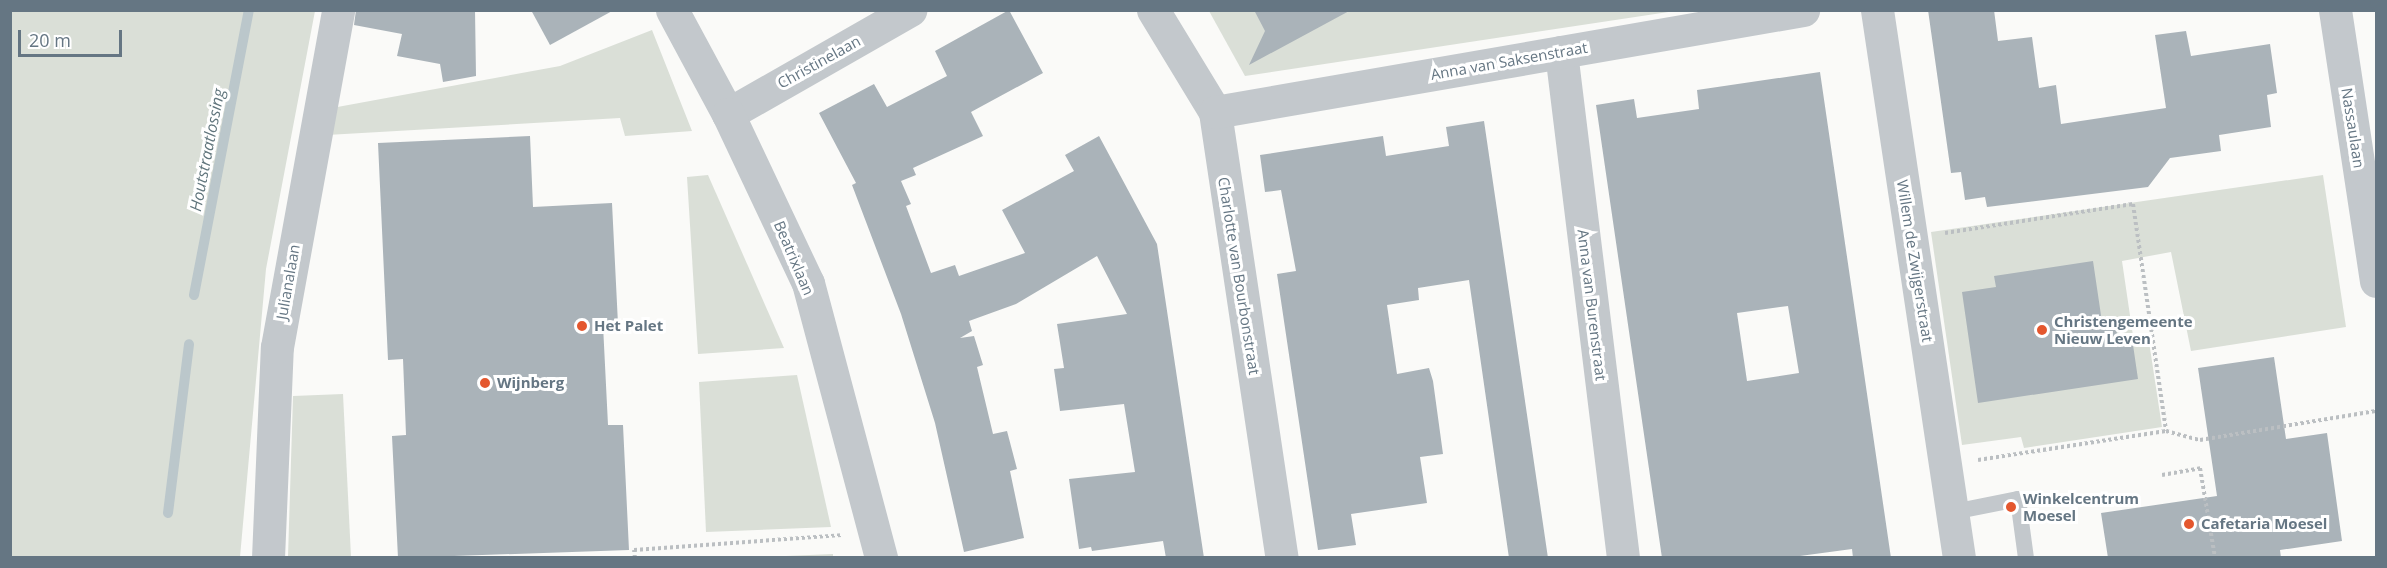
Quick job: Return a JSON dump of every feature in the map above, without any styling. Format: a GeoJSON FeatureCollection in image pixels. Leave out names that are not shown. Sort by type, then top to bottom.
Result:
{"type":"FeatureCollection","features":[{"type":"Feature","properties":{"kind":"street","name":"Julianalaan"},"geometry":{"type":"LineString","coordinates":[[268,558],[277,347],[338,10]]}},
{"type":"Feature","properties":{"kind":"street","name":"Beatrixlaan"},"geometry":{"type":"LineString","coordinates":[[672,10],[728,114],[808,283],[879,545]]}},
{"type":"Feature","properties":{"kind":"street","name":"Christinelaan"},"geometry":{"type":"LineString","coordinates":[[728,114],[910,10]]}},
{"type":"Feature","properties":{"kind":"street","name":"Charlotte van Bourbonstraat"},"geometry":{"type":"LineString","coordinates":[[1153,10],[1215,112],[1282,558]]}},
{"type":"Feature","properties":{"kind":"street","name":"Anna van Saksenstraat"},"geometry":{"type":"LineString","coordinates":[[1215,112],[1803,10]]}},
{"type":"Feature","properties":{"kind":"street","name":"Willem de Zwijgerstraat"},"geometry":{"type":"LineString","coordinates":[[1877,10],[1959,558]]}},
{"type":"Feature","properties":{"kind":"street","name":"Nassaulaan"},"geometry":{"type":"LineString","coordinates":[[2336,10],[2366,145],[2376,281]]}},
{"type":"Feature","properties":{"kind":"street","name":"Anna van Burenstraat"},"geometry":{"type":"LineString","coordinates":[[1561,52],[1623,558]]}},
{"type":"Feature","properties":{"kind":"lane"},"geometry":{"type":"LineString","coordinates":[[1953,512],[2018,499],[2026,558]]}},
{"type":"Feature","properties":{"kind":"path"},"geometry":{"type":"LineString","coordinates":[[1911,238],[2133,204],[2166,431]]}},
{"type":"Feature","properties":{"kind":"path"},"geometry":{"type":"LineString","coordinates":[[1945,465],[2166,431],[2200,440],[2376,411]]}},
{"type":"Feature","properties":{"kind":"path"},"geometry":{"type":"LineString","coordinates":[[2162,475],[2200,468],[2215,558]]}},
{"type":"Feature","properties":{"kind":"path"},"geometry":{"type":"LineString","coordinates":[[635,558],[634,550],[879,545]]}},
{"type":"Feature","properties":{"kind":"shaded area"},"geometry":{"type":"Polygon","coordinates":[[[10,11],[315,11],[266,269],[240,557],[11,557],[10,11]]]}},
{"type":"Feature","properties":{"kind":"shaded area"},"geometry":{"type":"Polygon","coordinates":[[[1209,11],[1675,11],[1245,76],[1209,11]]]}},
{"type":"Feature","properties":{"kind":"shaded area"},"geometry":{"type":"Polygon","coordinates":[[[652,30],[692,131],[625,136],[620,118],[327,135],[332,108],[560,66],[652,30]]]}},
{"type":"Feature","properties":{"kind":"shaded area"},"geometry":{"type":"Polygon","coordinates":[[[708,175],[784,348],[698,354],[687,177],[708,175]]]}},
{"type":"Feature","properties":{"kind":"shaded area"},"geometry":{"type":"Polygon","coordinates":[[[2323,175],[2346,327],[2191,351],[2171,252],[2122,261],[2133,336],[2148,335],[2162,427],[2024,448],[2021,437],[1962,445],[1931,232],[2323,175]]]}},
{"type":"Feature","properties":{"kind":"shaded area"},"geometry":{"type":"Polygon","coordinates":[[[797,375],[831,527],[706,532],[699,382],[797,375]]]}},
{"type":"Feature","properties":{"kind":"shaded area"},"geometry":{"type":"Polygon","coordinates":[[[343,394],[351,557],[288,557],[293,396],[343,394]]]}},
{"type":"Feature","properties":{"kind":"shaded area"},"geometry":{"type":"Polygon","coordinates":[[[833,554],[833,557],[759,557],[833,554]]]}},
{"type":"Feature","properties":{"kind":"building"},"geometry":{"type":"Polygon","coordinates":[[[356,10],[475,10],[476,76],[443,82],[440,64],[397,56],[402,34],[354,25],[356,10]]]}},
{"type":"Feature","properties":{"kind":"building"},"geometry":{"type":"Polygon","coordinates":[[[531,10],[614,10],[550,45],[531,10]]]}},
{"type":"Feature","properties":{"kind":"building"},"geometry":{"type":"Polygon","coordinates":[[[1009,10],[1043,73],[971,112],[983,136],[913,168],[916,175],[901,181],[911,204],[906,206],[931,273],[955,265],[959,276],[1025,253],[1002,210],[1074,171],[1065,155],[1099,136],[1157,244],[1204,558],[1166,558],[1163,541],[1092,551],[1091,547],[1079,549],[1069,479],[1135,472],[1124,404],[1060,411],[1054,369],[1064,368],[1057,324],[1127,314],[1097,256],[1016,304],[969,321],[972,331],[960,338],[974,336],[983,365],[977,367],[993,434],[1007,431],[1017,469],[1010,471],[1024,538],[964,552],[935,423],[901,314],[852,185],[856,183],[819,113],[874,84],[887,107],[947,76],[935,51],[1009,10]]]}},
{"type":"Feature","properties":{"kind":"building"},"geometry":{"type":"Polygon","coordinates":[[[1254,10],[1351,10],[1249,65],[1265,31],[1254,10]]]}},
{"type":"Feature","properties":{"kind":"building"},"geometry":{"type":"Polygon","coordinates":[[[1928,10],[1994,10],[1998,41],[2032,37],[2039,88],[2056,85],[2061,124],[2166,108],[2155,35],[2186,31],[2191,56],[2270,44],[2277,93],[2267,95],[2271,127],[2219,135],[2221,151],[2170,158],[2148,187],[1987,207],[1985,197],[1965,200],[1961,172],[1951,173],[1928,10]]]}},
{"type":"Feature","properties":{"kind":"building"},"geometry":{"type":"Polygon","coordinates":[[[1820,72],[1891,558],[1853,558],[1852,549],[1785,558],[1662,558],[1596,105],[1634,99],[1637,118],[1699,109],[1697,90],[1820,72]],[[1788,306],[1737,313],[1747,381],[1799,373],[1788,306]]]}},
{"type":"Feature","properties":{"kind":"building"},"geometry":{"type":"Polygon","coordinates":[[[1484,121],[1548,558],[1509,558],[1469,280],[1418,288],[1419,300],[1387,305],[1397,374],[1429,368],[1433,381],[1443,454],[1420,457],[1427,503],[1351,514],[1356,545],[1318,550],[1277,274],[1296,271],[1281,190],[1265,192],[1260,155],[1383,136],[1386,156],[1449,146],[1446,127],[1484,121]]]}},
{"type":"Feature","properties":{"kind":"building"},"geometry":{"type":"Polygon","coordinates":[[[530,136],[533,207],[612,203],[618,324],[603,325],[608,425],[623,425],[629,550],[398,558],[392,436],[406,435],[403,359],[388,360],[378,143],[530,136]]]}},
{"type":"Feature","properties":{"kind":"building","name":"Christengemeente Nieuw Leven"},"geometry":{"type":"Polygon","coordinates":[[[2093,261],[2102,322],[2115,320],[2118,341],[2132,338],[2138,379],[1978,403],[1962,292],[1996,287],[1994,276],[2093,261]]]}},
{"type":"Feature","properties":{"kind":"building"},"geometry":{"type":"Polygon","coordinates":[[[2274,357],[2286,439],[2327,433],[2342,541],[2280,550],[2281,558],[2108,558],[2101,513],[2217,496],[2198,368],[2274,357]]]}},
{"type":"Feature","properties":{"kind":"waterway","name":"Houtstraatlossing"},"geometry":{"type":"LineString","coordinates":[[194,295],[249,10]]}},
{"type":"Feature","properties":{"kind":"waterway","name":"Houtstraatlossing"},"geometry":{"type":"LineString","coordinates":[[168,513],[189,344]]}},
{"type":"Feature","properties":{"kind":"place","name":"Het Palet"},"geometry":{"type":"Point","coordinates":[582,326]}},
{"type":"Feature","properties":{"kind":"place","name":"Christengemeente Nieuw Leven"},"geometry":{"type":"Point","coordinates":[2042,330]}},
{"type":"Feature","properties":{"kind":"place","name":"Wijnberg"},"geometry":{"type":"Point","coordinates":[485,383]}},
{"type":"Feature","properties":{"kind":"place","name":"Winkelcentrum Moesel"},"geometry":{"type":"Point","coordinates":[2011,507]}},
{"type":"Feature","properties":{"kind":"place","name":"Cafetaria Moesel"},"geometry":{"type":"Point","coordinates":[2189,524]}}]}
